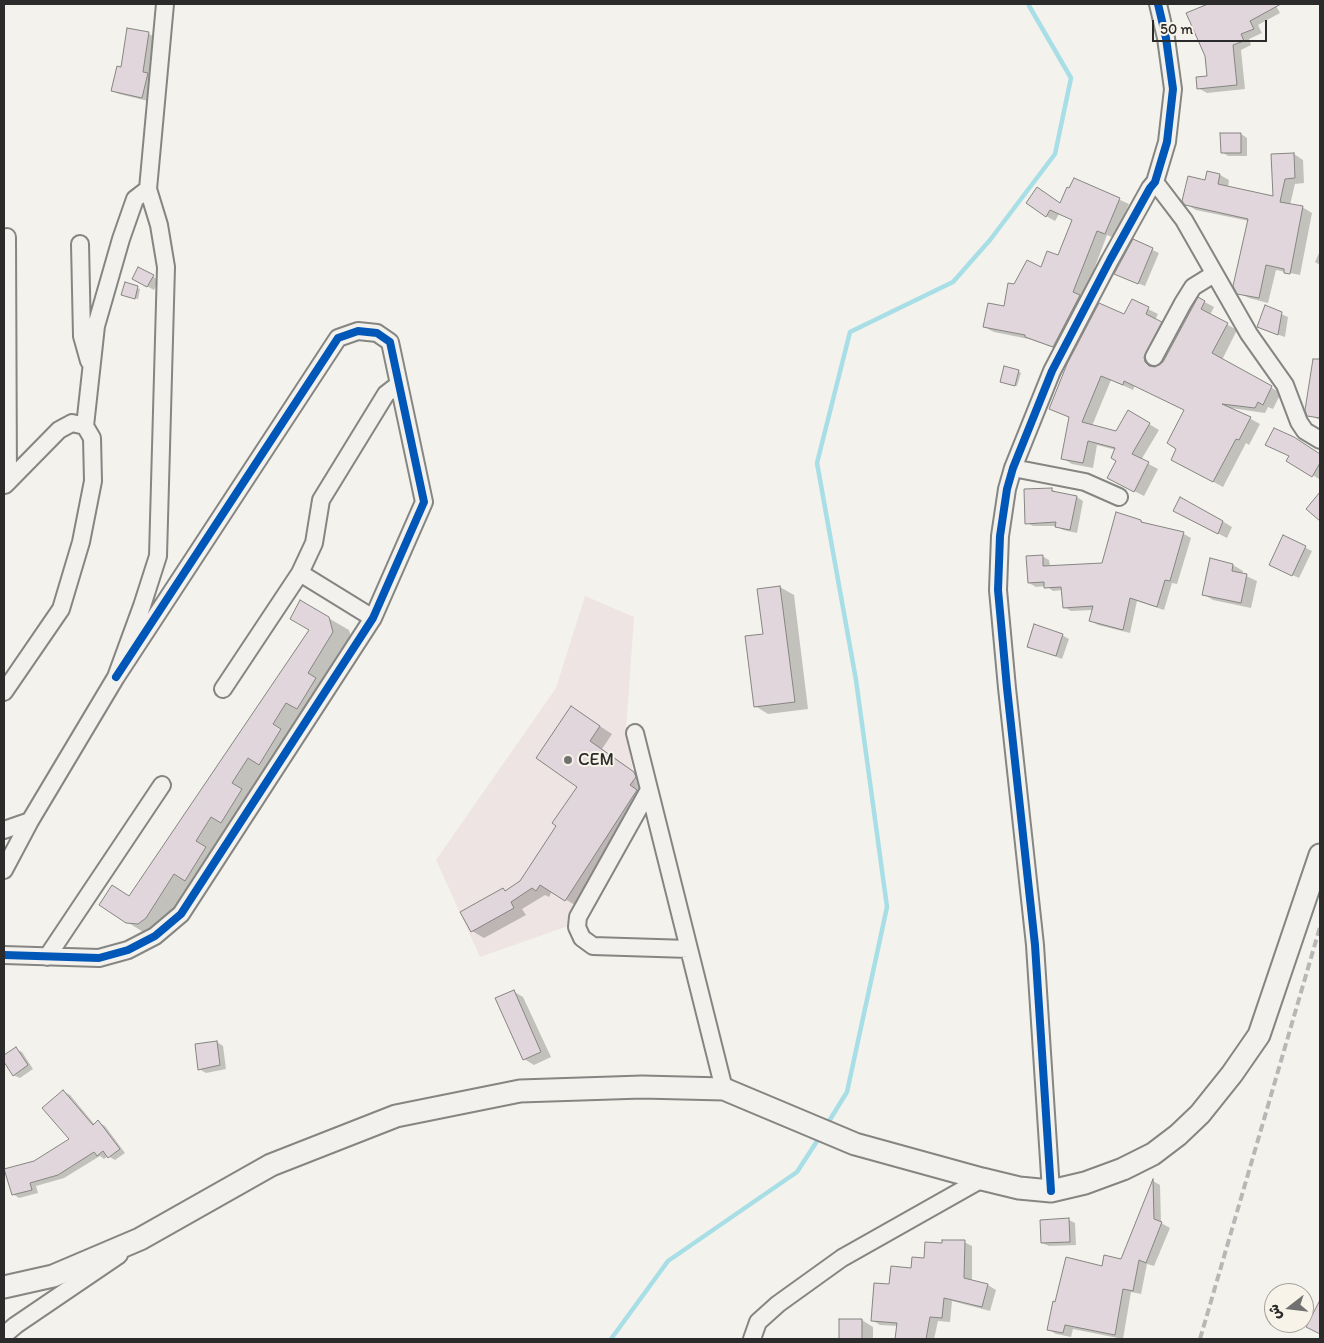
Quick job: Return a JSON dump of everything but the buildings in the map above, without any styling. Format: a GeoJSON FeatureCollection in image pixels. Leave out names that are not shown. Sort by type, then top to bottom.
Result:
{"type":"FeatureCollection","features":[{"type":"Feature","properties":{"kind":"main road"},"geometry":{"type":"LineString","coordinates":[[4,1287],[53,1276],[140,1239],[271,1165],[396,1116],[520,1091],[642,1087],[724,1089],[855,1144],[982,1179],[1020,1188],[1051,1191],[1092,1180],[1123,1169],[1153,1154],[1178,1135],[1200,1114],[1232,1074],[1259,1035],[1320,855]]}},
{"type":"Feature","properties":{"kind":"street"},"geometry":{"type":"LineString","coordinates":[[116,677],[158,556],[166,267],[159,225],[148,189],[164,4]]}},
{"type":"Feature","properties":{"kind":"street"},"geometry":{"type":"LineString","coordinates":[[1051,1191],[1035,945],[1006,688],[998,590],[1000,536],[1007,489],[1013,468],[1052,371],[1110,260],[1155,182],[1167,142],[1173,89],[1166,38],[1158,4]]}},
{"type":"Feature","properties":{"kind":"street"},"geometry":{"type":"LineString","coordinates":[[1155,182],[1184,220],[1250,334],[1285,385],[1299,422],[1305,431],[1320,440]]}},
{"type":"Feature","properties":{"kind":"street"},"geometry":{"type":"LineString","coordinates":[[4,692],[60,609],[78,552],[93,481],[92,438],[85,426],[96,326],[135,198],[148,189]]}},
{"type":"Feature","properties":{"kind":"street"},"geometry":{"type":"LineString","coordinates":[[6,484],[7,237]]}},
{"type":"Feature","properties":{"kind":"street"},"geometry":{"type":"LineString","coordinates":[[80,244],[82,336],[91,370]]}},
{"type":"Feature","properties":{"kind":"street"},"geometry":{"type":"LineString","coordinates":[[1154,357],[1182,303],[1193,288],[1214,274]]}},
{"type":"Feature","properties":{"kind":"street"},"geometry":{"type":"LineString","coordinates":[[4,870],[30,821],[116,677],[338,338],[358,331],[376,333],[390,342],[424,502],[373,618],[181,914],[155,936],[128,950],[99,958],[4,955]]}},
{"type":"Feature","properties":{"kind":"street"},"geometry":{"type":"LineString","coordinates":[[223,688],[300,572],[314,543],[321,500],[386,394],[399,384]]}},
{"type":"Feature","properties":{"kind":"street"},"geometry":{"type":"LineString","coordinates":[[6,484],[60,430],[72,423],[85,426]]}},
{"type":"Feature","properties":{"kind":"street"},"geometry":{"type":"LineString","coordinates":[[1013,468],[1085,482],[1119,497]]}},
{"type":"Feature","properties":{"kind":"street"},"geometry":{"type":"LineString","coordinates":[[300,572],[373,618]]}},
{"type":"Feature","properties":{"kind":"street"},"geometry":{"type":"LineString","coordinates":[[635,733],[724,1089]]}},
{"type":"Feature","properties":{"kind":"street"},"geometry":{"type":"LineString","coordinates":[[48,957],[162,785]]}},
{"type":"Feature","properties":{"kind":"street"},"geometry":{"type":"LineString","coordinates":[[649,790],[578,917],[577,927],[582,938],[593,946],[689,949]]}},
{"type":"Feature","properties":{"kind":"street"},"geometry":{"type":"LineString","coordinates":[[4,830],[30,821]]}},
{"type":"Feature","properties":{"kind":"street"},"geometry":{"type":"LineString","coordinates":[[752,1339],[758,1322],[778,1304],[842,1258],[982,1179]]}},
{"type":"Feature","properties":{"kind":"street"},"geometry":{"type":"LineString","coordinates":[[4,1335],[16,1324],[151,1233]]}},
{"type":"Feature","properties":{"kind":"shaded area","name":"CEM"},"geometry":{"type":"Polygon","coordinates":[[[585,596],[634,617],[626,730],[636,791],[568,926],[480,957],[436,860],[556,688],[585,596]]]}},
{"type":"Feature","properties":{"kind":"waterway"},"geometry":{"type":"LineString","coordinates":[[826,1126],[847,1092],[887,907],[856,680],[817,463],[850,332],[953,282],[990,240],[1055,154],[1071,78],[1028,4]]}},
{"type":"Feature","properties":{"kind":"waterway"},"geometry":{"type":"LineString","coordinates":[[611,1339],[668,1261],[797,1172],[821,1135]]}},
{"type":"Feature","properties":{"kind":"railway"},"geometry":{"type":"LineString","coordinates":[[1200,1339],[1320,927]]}},
{"type":"Feature","properties":{"kind":"cycle path"},"geometry":{"type":"LineString","coordinates":[[1051,1191],[1035,945],[998,590],[1000,536],[1007,489],[1013,468],[1052,371],[1110,260],[1155,182],[1167,142],[1173,89],[1166,38],[1158,4]]}},
{"type":"Feature","properties":{"kind":"cycle path"},"geometry":{"type":"LineString","coordinates":[[4,955],[99,958],[128,950],[155,936],[181,914],[373,618],[424,502],[390,342],[377,333],[358,331],[338,338],[116,677]]}},
{"type":"Feature","properties":{"kind":"place","name":"CEM"},"geometry":{"type":"Point","coordinates":[568,760]}}]}
